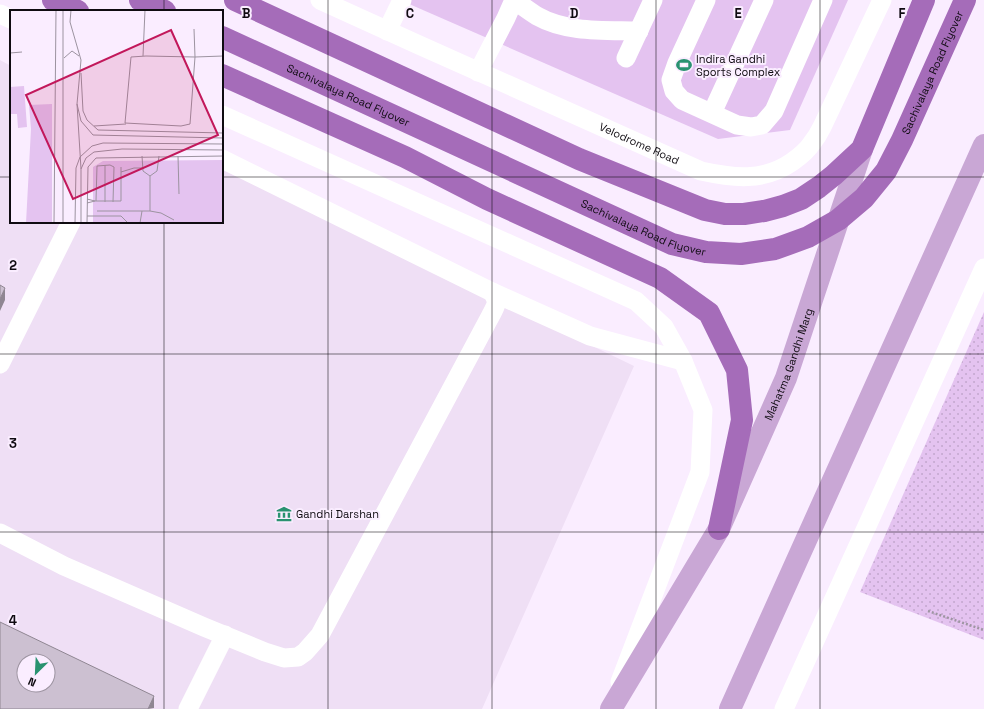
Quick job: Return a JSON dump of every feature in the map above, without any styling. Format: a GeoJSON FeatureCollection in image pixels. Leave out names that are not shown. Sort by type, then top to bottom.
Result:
{"type":"FeatureCollection","features":[{"type":"Feature","properties":{"kind":"highway"},"geometry":{"type":"LineString","coordinates":[[53,0],[76,10]]}},
{"type":"Feature","properties":{"kind":"highway"},"geometry":{"type":"LineString","coordinates":[[140,0],[163,10]]}},
{"type":"Feature","properties":{"kind":"highway"},"geometry":{"type":"LineString","coordinates":[[235,0],[579,159],[705,210],[726,214],[744,214],[764,211],[801,199],[834,175],[862,148]]}},
{"type":"Feature","properties":{"kind":"highway","name":"Mahatma Gandhi Marg"},"geometry":{"type":"LineString","coordinates":[[862,148],[924,0]]}},
{"type":"Feature","properties":{"kind":"highway","name":"Sachivalaya Road Flyover"},"geometry":{"type":"LineString","coordinates":[[223,37],[672,244],[706,252],[741,254],[775,249],[808,237],[838,220],[864,198],[886,171],[902,140],[965,0]]}},
{"type":"Feature","properties":{"kind":"highway"},"geometry":{"type":"LineString","coordinates":[[223,75],[405,157],[488,199],[660,278],[709,313],[737,370],[742,420],[719,529]]}},
{"type":"Feature","properties":{"kind":"main road"},"geometry":{"type":"LineString","coordinates":[[730,709],[984,145]]}},
{"type":"Feature","properties":{"kind":"main road","name":"Mahatma Gandhi Marg"},"geometry":{"type":"LineString","coordinates":[[610,709],[719,529],[786,378],[862,148]]}},
{"type":"Feature","properties":{"kind":"street","name":"Velodrome Road"},"geometry":{"type":"LineString","coordinates":[[320,0],[701,171],[723,176],[745,177],[764,174],[783,168],[800,156],[812,144],[822,127],[882,0]]}},
{"type":"Feature","properties":{"kind":"street"},"geometry":{"type":"LineString","coordinates":[[387,31],[402,0]]}},
{"type":"Feature","properties":{"kind":"street"},"geometry":{"type":"LineString","coordinates":[[478,72],[514,0],[537,16],[559,25],[583,30],[639,31]]}},
{"type":"Feature","properties":{"kind":"street"},"geometry":{"type":"LineString","coordinates":[[626,58],[653,0]]}},
{"type":"Feature","properties":{"kind":"street"},"geometry":{"type":"LineString","coordinates":[[706,0],[677,63],[671,80],[674,91],[682,100],[737,125],[752,128],[762,125],[774,111],[823,0]]}},
{"type":"Feature","properties":{"kind":"street"},"geometry":{"type":"LineString","coordinates":[[712,113],[764,0]]}},
{"type":"Feature","properties":{"kind":"street"},"geometry":{"type":"LineString","coordinates":[[0,14],[10,19]]}},
{"type":"Feature","properties":{"kind":"street"},"geometry":{"type":"LineString","coordinates":[[223,115],[636,301],[664,327],[683,362],[703,410],[700,472],[610,709]]}},
{"type":"Feature","properties":{"kind":"street"},"geometry":{"type":"LineString","coordinates":[[223,159],[492,292],[590,336],[683,362]]}},
{"type":"Feature","properties":{"kind":"street"},"geometry":{"type":"LineString","coordinates":[[0,364],[70,223]]}},
{"type":"Feature","properties":{"kind":"street"},"geometry":{"type":"LineString","coordinates":[[784,709],[984,268]]}},
{"type":"Feature","properties":{"kind":"street"},"geometry":{"type":"LineString","coordinates":[[0,533],[64,566],[265,652],[284,658],[298,657],[305,652],[320,635],[491,315],[496,303],[496,298],[492,292]]}},
{"type":"Feature","properties":{"kind":"street"},"geometry":{"type":"LineString","coordinates":[[188,709],[225,635]]}},
{"type":"Feature","properties":{"kind":"path"},"geometry":{"type":"LineString","coordinates":[[928,611],[984,630]]}},
{"type":"Feature","properties":{"kind":"shaded area","name":"Indira Gandhi Sports Complex"},"geometry":{"type":"Polygon","coordinates":[[[400,0],[848,0],[790,130],[718,139],[400,0]]]}},
{"type":"Feature","properties":{"kind":"shaded area","name":"Gandhi Darshan"},"geometry":{"type":"Polygon","coordinates":[[[0,60],[10,65],[10,223],[223,223],[223,167],[634,366],[482,709],[0,709],[0,60]]]}},
{"type":"Feature","properties":{"kind":"shaded area"},"geometry":{"type":"Polygon","coordinates":[[[984,312],[984,640],[860,592],[984,312]]]}},
{"type":"Feature","properties":{"kind":"building"},"geometry":{"type":"Polygon","coordinates":[[[0,285],[5,288],[0,299],[0,285]]]}},
{"type":"Feature","properties":{"kind":"building"},"geometry":{"type":"Polygon","coordinates":[[[0,622],[154,696],[148,709],[0,709],[0,622]]]}},
{"type":"Feature","properties":{"kind":"place","name":"Indira Gandhi Sports Complex"},"geometry":{"type":"Point","coordinates":[684,65]}},
{"type":"Feature","properties":{"kind":"place","name":"Gandhi Darshan"},"geometry":{"type":"Point","coordinates":[284,514]}}]}
